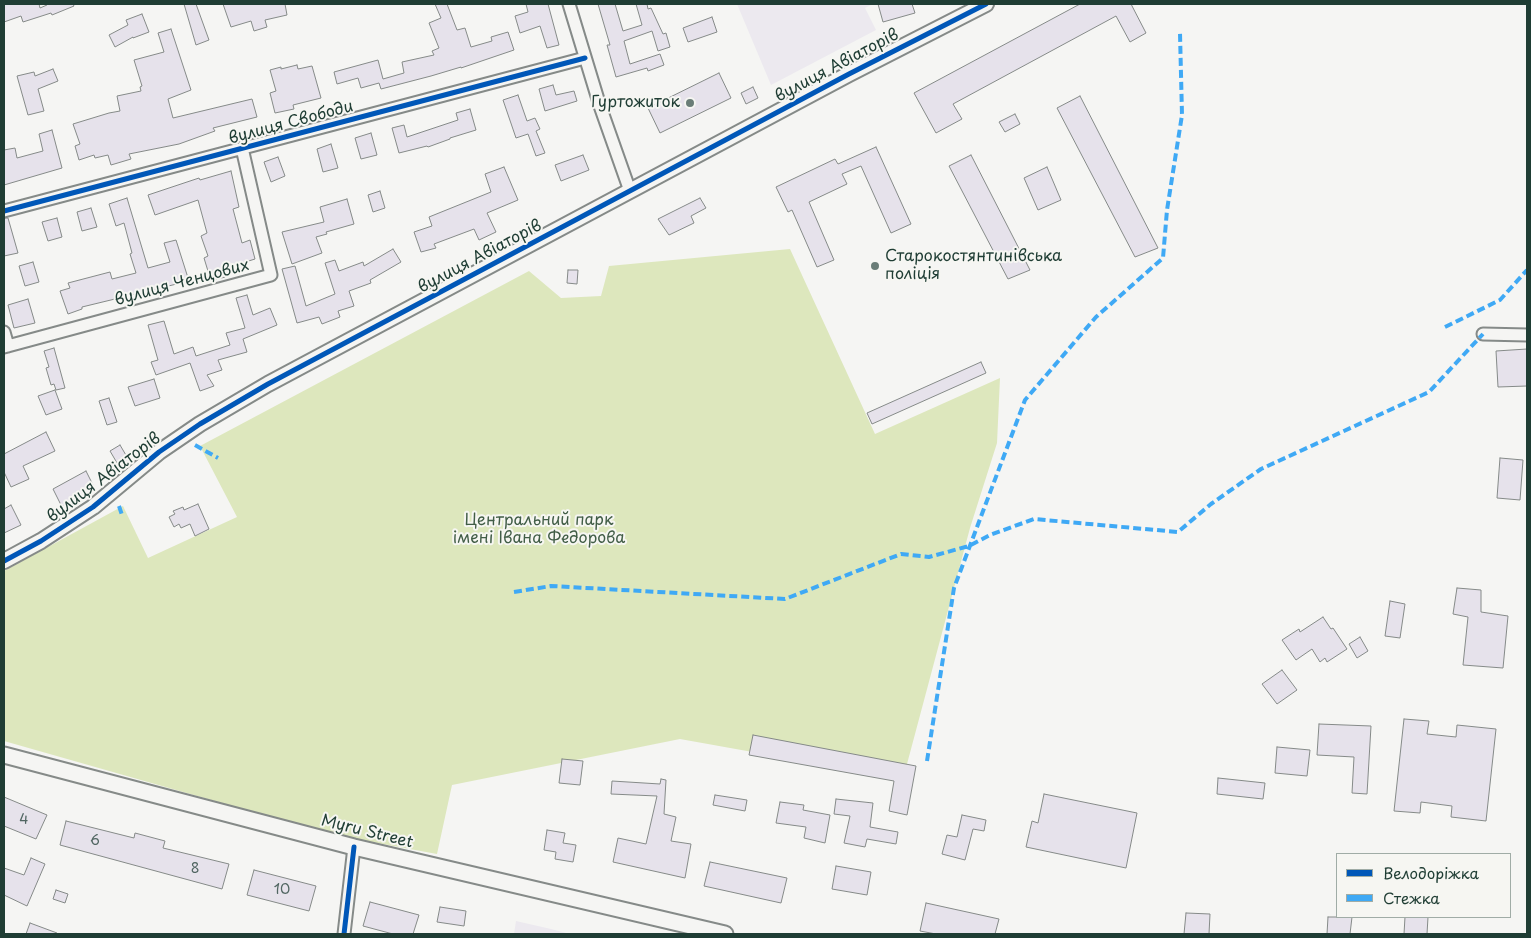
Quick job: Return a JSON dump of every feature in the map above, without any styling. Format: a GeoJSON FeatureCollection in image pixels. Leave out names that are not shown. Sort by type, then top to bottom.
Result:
{"type":"FeatureCollection","features":[{"type":"Feature","properties":{"kind":"main road","name":"Myru Street"},"geometry":{"type":"LineString","coordinates":[[4,755],[354,847],[725,934]]}},
{"type":"Feature","properties":{"kind":"street"},"geometry":{"type":"LineString","coordinates":[[568,4],[630,191]]}},
{"type":"Feature","properties":{"kind":"street","name":"вулиця Авіаторів"},"geometry":{"type":"LineString","coordinates":[[4,561],[41,541],[93,507],[159,452],[200,424],[268,384],[849,74],[986,4]]}},
{"type":"Feature","properties":{"kind":"street","name":"вулиця Свободи"},"geometry":{"type":"LineString","coordinates":[[4,211],[585,58]]}},
{"type":"Feature","properties":{"kind":"street","name":"вулиця Ченцових"},"geometry":{"type":"LineString","coordinates":[[6,347],[271,275],[242,148]]}},
{"type":"Feature","properties":{"kind":"street"},"geometry":{"type":"LineString","coordinates":[[4,332],[6,347]]}},
{"type":"Feature","properties":{"kind":"street"},"geometry":{"type":"LineString","coordinates":[[1483,334],[1527,335]]}},
{"type":"Feature","properties":{"kind":"street"},"geometry":{"type":"LineString","coordinates":[[344,934],[354,847]]}},
{"type":"Feature","properties":{"kind":"shaded area"},"geometry":{"type":"Polygon","coordinates":[[[737,4],[873,4],[865,8],[876,30],[771,85],[737,4]]]}},
{"type":"Feature","properties":{"kind":"shaded area"},"geometry":{"type":"Polygon","coordinates":[[[516,921],[551,929],[570,934],[514,934],[516,921]]]}},
{"type":"Feature","properties":{"kind":"green space","name":"Центральний парк імені Івана Федорова"},"geometry":{"type":"Polygon","coordinates":[[[790,249],[875,434],[1000,378],[997,443],[970,528],[903,779],[680,739],[452,785],[437,854],[334,835],[4,741],[4,571],[123,506],[148,558],[237,517],[200,446],[529,271],[561,298],[601,296],[609,266],[790,249]]]}},
{"type":"Feature","properties":{"kind":"building"},"geometry":{"type":"Polygon","coordinates":[[[4,4],[39,4],[40,8],[46,4],[73,4],[74,6],[52,15],[51,13],[23,22],[21,16],[4,22],[4,4]]]}},
{"type":"Feature","properties":{"kind":"building"},"geometry":{"type":"Polygon","coordinates":[[[184,4],[196,4],[209,40],[196,45],[184,4]]]}},
{"type":"Feature","properties":{"kind":"building"},"geometry":{"type":"Polygon","coordinates":[[[223,4],[285,4],[287,15],[265,20],[267,27],[254,31],[251,21],[231,27],[223,4]]]}},
{"type":"Feature","properties":{"kind":"building"},"geometry":{"type":"Polygon","coordinates":[[[435,4],[447,4],[457,30],[465,28],[471,47],[492,41],[491,37],[508,32],[514,50],[461,68],[381,89],[379,83],[361,88],[358,78],[337,84],[334,72],[378,60],[383,79],[404,73],[402,62],[434,55],[432,51],[439,48],[429,23],[441,18],[435,4]]]}},
{"type":"Feature","properties":{"kind":"building"},"geometry":{"type":"Polygon","coordinates":[[[526,4],[548,4],[559,45],[547,48],[540,26],[520,33],[515,16],[528,12],[526,4]]]}},
{"type":"Feature","properties":{"kind":"building"},"geometry":{"type":"Polygon","coordinates":[[[598,4],[615,4],[623,31],[642,25],[636,4],[647,4],[648,9],[651,8],[663,34],[666,33],[670,47],[658,51],[652,31],[624,41],[630,64],[660,54],[664,65],[648,71],[647,68],[616,77],[607,45],[610,45],[598,4]]]}},
{"type":"Feature","properties":{"kind":"building"},"geometry":{"type":"Polygon","coordinates":[[[878,4],[912,4],[915,13],[883,22],[878,4]]]}},
{"type":"Feature","properties":{"kind":"building"},"geometry":{"type":"Polygon","coordinates":[[[1080,4],[1131,4],[1146,33],[1130,42],[1116,16],[953,104],[962,119],[936,133],[914,93],[1080,4]]]}},
{"type":"Feature","properties":{"kind":"building"},"geometry":{"type":"Polygon","coordinates":[[[142,14],[149,32],[133,37],[115,47],[109,35],[128,25],[126,20],[142,14]]]}},
{"type":"Feature","properties":{"kind":"building"},"geometry":{"type":"Polygon","coordinates":[[[712,17],[717,32],[688,42],[683,28],[712,17]]]}},
{"type":"Feature","properties":{"kind":"building"},"geometry":{"type":"Polygon","coordinates":[[[171,29],[191,90],[168,99],[173,118],[252,99],[257,117],[213,128],[215,131],[179,144],[129,154],[131,159],[111,165],[108,155],[95,158],[94,155],[79,160],[75,146],[80,144],[73,124],[120,111],[117,96],[141,91],[140,87],[142,86],[134,60],[164,52],[158,33],[171,29]]]}},
{"type":"Feature","properties":{"kind":"building"},"geometry":{"type":"Polygon","coordinates":[[[297,65],[298,69],[312,66],[321,98],[293,105],[294,109],[275,113],[270,93],[276,91],[270,70],[297,65]]]}},
{"type":"Feature","properties":{"kind":"building"},"geometry":{"type":"Polygon","coordinates":[[[53,69],[58,81],[38,89],[44,111],[28,115],[17,76],[34,72],[35,76],[53,69]]]}},
{"type":"Feature","properties":{"kind":"building","name":"Гуртожиток"},"geometry":{"type":"Polygon","coordinates":[[[719,73],[731,98],[660,133],[648,108],[719,73]]]}},
{"type":"Feature","properties":{"kind":"building"},"geometry":{"type":"Polygon","coordinates":[[[553,85],[556,95],[574,91],[577,101],[545,111],[539,89],[553,85]]]}},
{"type":"Feature","properties":{"kind":"building"},"geometry":{"type":"Polygon","coordinates":[[[753,87],[758,98],[746,104],[741,93],[753,87]]]}},
{"type":"Feature","properties":{"kind":"building"},"geometry":{"type":"Polygon","coordinates":[[[518,95],[527,121],[535,118],[540,129],[536,131],[545,153],[536,156],[528,134],[516,138],[503,100],[518,95]]]}},
{"type":"Feature","properties":{"kind":"building"},"geometry":{"type":"Polygon","coordinates":[[[1080,96],[1158,248],[1135,257],[1057,108],[1080,96]]]}},
{"type":"Feature","properties":{"kind":"building"},"geometry":{"type":"Polygon","coordinates":[[[470,109],[476,130],[428,147],[399,153],[392,128],[404,125],[407,137],[458,120],[456,113],[470,109]]]}},
{"type":"Feature","properties":{"kind":"building"},"geometry":{"type":"Polygon","coordinates":[[[1015,114],[1020,124],[1005,132],[999,122],[1015,114]]]}},
{"type":"Feature","properties":{"kind":"building"},"geometry":{"type":"Polygon","coordinates":[[[52,130],[62,168],[4,185],[4,150],[15,148],[17,158],[43,151],[39,134],[52,130]]]}},
{"type":"Feature","properties":{"kind":"building"},"geometry":{"type":"Polygon","coordinates":[[[371,133],[377,155],[361,159],[355,138],[371,133]]]}},
{"type":"Feature","properties":{"kind":"building"},"geometry":{"type":"Polygon","coordinates":[[[331,144],[338,168],[323,172],[317,149],[331,144]]]}},
{"type":"Feature","properties":{"kind":"building"},"geometry":{"type":"Polygon","coordinates":[[[876,147],[911,224],[891,233],[861,166],[842,174],[847,184],[809,202],[834,260],[817,267],[792,210],[788,212],[776,187],[835,159],[838,164],[876,147]]]}},
{"type":"Feature","properties":{"kind":"building"},"geometry":{"type":"Polygon","coordinates":[[[583,155],[589,170],[561,181],[555,165],[583,155]]]}},
{"type":"Feature","properties":{"kind":"building"},"geometry":{"type":"Polygon","coordinates":[[[971,155],[1030,270],[1008,279],[949,166],[971,155]]]}},
{"type":"Feature","properties":{"kind":"building"},"geometry":{"type":"Polygon","coordinates":[[[278,157],[285,176],[271,182],[264,162],[278,157]]]}},
{"type":"Feature","properties":{"kind":"building"},"geometry":{"type":"Polygon","coordinates":[[[504,167],[518,200],[487,213],[496,232],[479,240],[474,229],[434,244],[436,248],[421,252],[414,232],[432,226],[429,217],[491,192],[485,174],[504,167]]]}},
{"type":"Feature","properties":{"kind":"building"},"geometry":{"type":"Polygon","coordinates":[[[1047,167],[1061,200],[1038,210],[1024,178],[1047,167]]]}},
{"type":"Feature","properties":{"kind":"building"},"geometry":{"type":"Polygon","coordinates":[[[231,171],[239,207],[233,209],[242,243],[250,240],[255,259],[223,269],[225,277],[211,281],[204,258],[208,256],[201,236],[207,233],[198,200],[155,215],[148,195],[199,178],[200,180],[231,171]]]}},
{"type":"Feature","properties":{"kind":"building"},"geometry":{"type":"Polygon","coordinates":[[[380,191],[385,208],[373,212],[368,195],[380,191]]]}},
{"type":"Feature","properties":{"kind":"building"},"geometry":{"type":"Polygon","coordinates":[[[127,198],[148,268],[170,262],[164,243],[176,240],[189,281],[82,307],[82,309],[68,314],[60,291],[70,288],[68,283],[110,272],[112,279],[136,273],[124,223],[116,226],[109,204],[127,198]]]}},
{"type":"Feature","properties":{"kind":"building"},"geometry":{"type":"Polygon","coordinates":[[[700,198],[706,208],[691,216],[694,223],[669,235],[658,219],[700,198]]]}},
{"type":"Feature","properties":{"kind":"building"},"geometry":{"type":"Polygon","coordinates":[[[347,199],[354,224],[316,237],[322,253],[292,264],[282,232],[324,222],[320,207],[347,199]]]}},
{"type":"Feature","properties":{"kind":"building"},"geometry":{"type":"Polygon","coordinates":[[[91,208],[97,227],[82,231],[77,212],[91,208]]]}},
{"type":"Feature","properties":{"kind":"building"},"geometry":{"type":"Polygon","coordinates":[[[4,218],[8,218],[18,253],[4,256],[4,218]]]}},
{"type":"Feature","properties":{"kind":"building"},"geometry":{"type":"Polygon","coordinates":[[[57,218],[62,237],[48,241],[42,222],[57,218]]]}},
{"type":"Feature","properties":{"kind":"building"},"geometry":{"type":"Polygon","coordinates":[[[393,249],[401,262],[370,280],[371,283],[349,291],[354,306],[338,311],[340,317],[322,324],[319,317],[297,323],[282,269],[295,266],[306,306],[335,294],[325,263],[335,260],[339,271],[363,262],[364,266],[393,249]]]}},
{"type":"Feature","properties":{"kind":"building"},"geometry":{"type":"Polygon","coordinates":[[[33,262],[39,282],[25,286],[19,266],[33,262]]]}},
{"type":"Feature","properties":{"kind":"building"},"geometry":{"type":"Polygon","coordinates":[[[568,270],[578,270],[577,284],[567,283],[568,270]]]}},
{"type":"Feature","properties":{"kind":"building"},"geometry":{"type":"Polygon","coordinates":[[[247,295],[253,315],[270,308],[277,325],[243,339],[247,352],[218,360],[222,370],[207,375],[214,386],[200,391],[190,363],[156,375],[151,362],[158,360],[148,325],[164,321],[174,354],[193,347],[196,356],[230,345],[226,333],[245,328],[236,298],[247,295]]]}},
{"type":"Feature","properties":{"kind":"building"},"geometry":{"type":"Polygon","coordinates":[[[28,299],[35,323],[14,328],[8,305],[28,299]]]}},
{"type":"Feature","properties":{"kind":"building"},"geometry":{"type":"Polygon","coordinates":[[[54,348],[65,388],[56,390],[54,384],[51,385],[46,368],[49,367],[44,351],[54,348]]]}},
{"type":"Feature","properties":{"kind":"building"},"geometry":{"type":"Polygon","coordinates":[[[1527,349],[1527,386],[1498,387],[1496,351],[1527,349]]]}},
{"type":"Feature","properties":{"kind":"building"},"geometry":{"type":"Polygon","coordinates":[[[981,362],[986,373],[872,424],[867,413],[981,362]]]}},
{"type":"Feature","properties":{"kind":"building"},"geometry":{"type":"Polygon","coordinates":[[[154,379],[160,398],[135,406],[128,387],[154,379]]]}},
{"type":"Feature","properties":{"kind":"building"},"geometry":{"type":"Polygon","coordinates":[[[55,390],[62,409],[46,415],[38,396],[55,390]]]}},
{"type":"Feature","properties":{"kind":"building"},"geometry":{"type":"Polygon","coordinates":[[[109,398],[117,422],[107,425],[99,401],[109,398]]]}},
{"type":"Feature","properties":{"kind":"building"},"geometry":{"type":"Polygon","coordinates":[[[46,432],[55,451],[23,466],[29,479],[11,487],[4,472],[4,454],[46,432]]]}},
{"type":"Feature","properties":{"kind":"building"},"geometry":{"type":"Polygon","coordinates":[[[120,445],[130,462],[120,468],[110,451],[120,445]]]}},
{"type":"Feature","properties":{"kind":"building"},"geometry":{"type":"Polygon","coordinates":[[[1500,458],[1523,460],[1520,500],[1497,498],[1500,458]]]}},
{"type":"Feature","properties":{"kind":"building"},"geometry":{"type":"Polygon","coordinates":[[[86,471],[95,489],[62,507],[53,489],[86,471]]]}},
{"type":"Feature","properties":{"kind":"building"},"geometry":{"type":"Polygon","coordinates":[[[198,504],[209,529],[195,536],[190,524],[181,528],[179,524],[174,527],[169,517],[175,514],[173,511],[183,507],[184,510],[198,504]]]}},
{"type":"Feature","properties":{"kind":"building"},"geometry":{"type":"Polygon","coordinates":[[[11,505],[21,525],[4,533],[4,509],[11,505]]]}},
{"type":"Feature","properties":{"kind":"building"},"geometry":{"type":"Polygon","coordinates":[[[1457,588],[1481,590],[1481,612],[1508,616],[1503,668],[1463,665],[1468,617],[1453,614],[1457,588]]]}},
{"type":"Feature","properties":{"kind":"building"},"geometry":{"type":"Polygon","coordinates":[[[1390,601],[1405,604],[1400,638],[1385,636],[1390,601]]]}},
{"type":"Feature","properties":{"kind":"building"},"geometry":{"type":"Polygon","coordinates":[[[1323,617],[1347,649],[1327,662],[1325,658],[1320,662],[1312,649],[1296,660],[1282,640],[1299,629],[1300,632],[1323,617]]]}},
{"type":"Feature","properties":{"kind":"building"},"geometry":{"type":"Polygon","coordinates":[[[1360,637],[1368,651],[1357,658],[1349,644],[1360,637]]]}},
{"type":"Feature","properties":{"kind":"building"},"geometry":{"type":"Polygon","coordinates":[[[1282,670],[1297,690],[1277,704],[1262,684],[1282,670]]]}},
{"type":"Feature","properties":{"kind":"building"},"geometry":{"type":"Polygon","coordinates":[[[1404,719],[1429,721],[1427,734],[1456,737],[1457,725],[1496,729],[1486,821],[1451,817],[1452,806],[1421,802],[1420,813],[1394,811],[1404,719]]]}},
{"type":"Feature","properties":{"kind":"building"},"geometry":{"type":"Polygon","coordinates":[[[1319,724],[1371,726],[1367,794],[1352,793],[1354,757],[1317,755],[1319,724]]]}},
{"type":"Feature","properties":{"kind":"building"},"geometry":{"type":"Polygon","coordinates":[[[753,735],[916,766],[907,815],[889,811],[894,781],[749,755],[753,735]]]}},
{"type":"Feature","properties":{"kind":"building"},"geometry":{"type":"Polygon","coordinates":[[[1277,747],[1310,750],[1307,776],[1275,773],[1277,747]]]}},
{"type":"Feature","properties":{"kind":"building"},"geometry":{"type":"Polygon","coordinates":[[[562,759],[583,761],[580,785],[559,783],[562,759]]]}},
{"type":"Feature","properties":{"kind":"building"},"geometry":{"type":"Polygon","coordinates":[[[1218,778],[1265,783],[1263,799],[1217,794],[1218,778]]]}},
{"type":"Feature","properties":{"kind":"building"},"geometry":{"type":"Polygon","coordinates":[[[661,779],[666,780],[664,814],[676,817],[671,841],[691,844],[685,878],[613,862],[618,838],[646,844],[657,796],[611,794],[612,781],[660,784],[661,779]]]}},
{"type":"Feature","properties":{"kind":"building"},"geometry":{"type":"Polygon","coordinates":[[[1044,794],[1137,813],[1126,868],[1026,847],[1032,821],[1038,823],[1044,794]]]}},
{"type":"Feature","properties":{"kind":"building"},"geometry":{"type":"Polygon","coordinates":[[[715,795],[747,800],[745,811],[713,805],[715,795]]]}},
{"type":"Feature","properties":{"kind":"building"},"geometry":{"type":"Polygon","coordinates":[[[4,797],[47,815],[36,839],[4,826],[4,797]]]}},
{"type":"Feature","properties":{"kind":"building"},"geometry":{"type":"Polygon","coordinates":[[[836,799],[873,803],[870,827],[898,832],[896,844],[867,839],[865,847],[844,843],[850,816],[834,814],[836,799]]]}},
{"type":"Feature","properties":{"kind":"building"},"geometry":{"type":"Polygon","coordinates":[[[780,802],[804,805],[803,810],[830,815],[825,843],[804,838],[806,827],[776,823],[780,802]]]}},
{"type":"Feature","properties":{"kind":"building"},"geometry":{"type":"Polygon","coordinates":[[[962,815],[986,820],[984,831],[973,829],[965,860],[942,854],[947,835],[957,837],[962,815]]]}},
{"type":"Feature","properties":{"kind":"building"},"geometry":{"type":"Polygon","coordinates":[[[66,821],[134,838],[135,833],[165,841],[163,848],[229,864],[222,889],[60,845],[66,821]]]}},
{"type":"Feature","properties":{"kind":"building"},"geometry":{"type":"Polygon","coordinates":[[[547,830],[565,833],[563,843],[576,845],[573,862],[555,859],[556,852],[544,850],[547,830]]]}},
{"type":"Feature","properties":{"kind":"building"},"geometry":{"type":"Polygon","coordinates":[[[31,858],[45,864],[27,906],[4,895],[4,868],[24,875],[31,858]]]}},
{"type":"Feature","properties":{"kind":"building"},"geometry":{"type":"Polygon","coordinates":[[[710,862],[787,878],[781,903],[704,886],[710,862]]]}},
{"type":"Feature","properties":{"kind":"building"},"geometry":{"type":"Polygon","coordinates":[[[836,866],[871,872],[867,895],[832,889],[836,866]]]}},
{"type":"Feature","properties":{"kind":"building"},"geometry":{"type":"Polygon","coordinates":[[[254,870],[316,886],[309,911],[247,895],[254,870]]]}},
{"type":"Feature","properties":{"kind":"building"},"geometry":{"type":"Polygon","coordinates":[[[56,890],[68,894],[65,903],[53,899],[56,890]]]}},
{"type":"Feature","properties":{"kind":"building"},"geometry":{"type":"Polygon","coordinates":[[[370,902],[419,915],[413,934],[393,934],[363,926],[370,902]]]}},
{"type":"Feature","properties":{"kind":"building"},"geometry":{"type":"Polygon","coordinates":[[[926,903],[999,919],[995,934],[936,934],[920,931],[926,903]]]}},
{"type":"Feature","properties":{"kind":"building"},"geometry":{"type":"Polygon","coordinates":[[[440,907],[466,911],[464,926],[437,922],[440,907]]]}},
{"type":"Feature","properties":{"kind":"building"},"geometry":{"type":"Polygon","coordinates":[[[1186,913],[1210,914],[1209,934],[1184,934],[1186,913]]]}},
{"type":"Feature","properties":{"kind":"building"},"geometry":{"type":"Polygon","coordinates":[[[1328,917],[1352,918],[1350,934],[1327,934],[1328,917]]]}},
{"type":"Feature","properties":{"kind":"building"},"geometry":{"type":"Polygon","coordinates":[[[1405,918],[1428,918],[1427,934],[1404,934],[1405,918]]]}},
{"type":"Feature","properties":{"kind":"building"},"geometry":{"type":"Polygon","coordinates":[[[30,923],[57,933],[57,934],[26,934],[30,923]]]}},
{"type":"Feature","properties":{"kind":"marked path"},"geometry":{"type":"LineString","coordinates":[[927,761],[954,588],[1025,400],[1096,317],[1163,258],[1167,210],[1182,115],[1180,33]]}},
{"type":"Feature","properties":{"kind":"marked path"},"geometry":{"type":"LineString","coordinates":[[1445,327],[1500,300],[1527,270]]}},
{"type":"Feature","properties":{"kind":"marked path"},"geometry":{"type":"LineString","coordinates":[[514,592],[551,586],[785,599],[901,554],[929,557],[969,546],[990,535],[1034,519],[1178,532],[1211,504],[1261,469],[1429,392],[1483,334]]}},
{"type":"Feature","properties":{"kind":"marked path"},"geometry":{"type":"LineString","coordinates":[[195,445],[218,458]]}},
{"type":"Feature","properties":{"kind":"marked path"},"geometry":{"type":"LineString","coordinates":[[119,506],[122,515]]}},
{"type":"Feature","properties":{"kind":"cycle path"},"geometry":{"type":"LineString","coordinates":[[4,561],[41,541],[93,507],[159,452],[200,424],[268,384],[849,74],[986,4]]}},
{"type":"Feature","properties":{"kind":"cycle path"},"geometry":{"type":"LineString","coordinates":[[4,211],[585,58]]}},
{"type":"Feature","properties":{"kind":"cycle path"},"geometry":{"type":"LineString","coordinates":[[344,934],[354,847]]}},
{"type":"Feature","properties":{"kind":"place","name":"Гуртожиток"},"geometry":{"type":"Point","coordinates":[690,103]}},
{"type":"Feature","properties":{"kind":"place","name":"Старокостянтинівська поліція"},"geometry":{"type":"Point","coordinates":[875,266]}}]}
